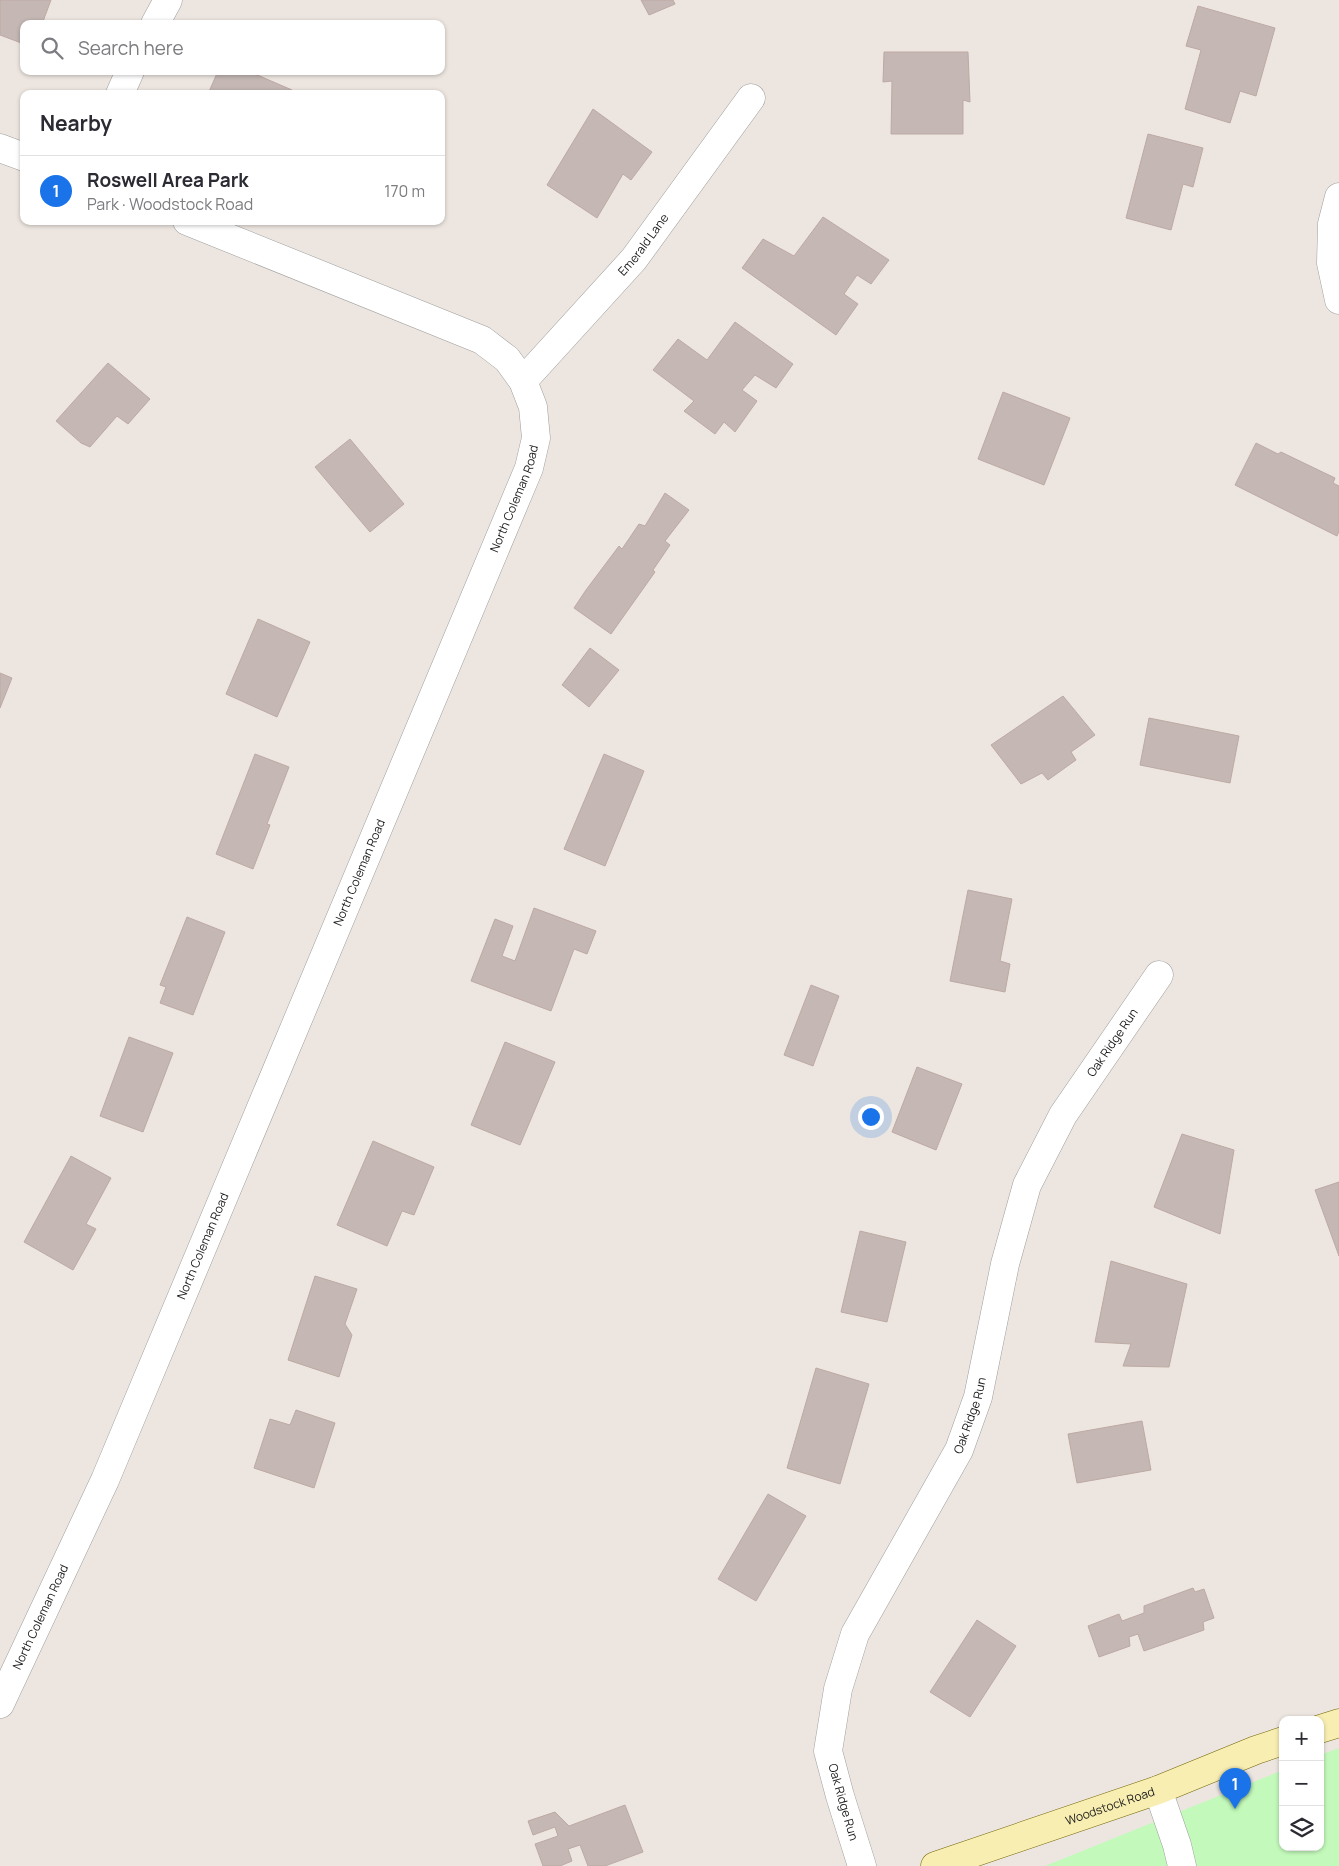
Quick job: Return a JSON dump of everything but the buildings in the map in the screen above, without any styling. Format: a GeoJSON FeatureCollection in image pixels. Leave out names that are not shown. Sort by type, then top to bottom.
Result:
{"type":"FeatureCollection","features":[{"type":"Feature","properties":{"kind":"street"},"geometry":{"type":"LineString","coordinates":[[157,20],[168,0]]}},
{"type":"Feature","properties":{"kind":"street"},"geometry":{"type":"LineString","coordinates":[[122,90],[128,75]]}},
{"type":"Feature","properties":{"kind":"street","name":"Emerald Lane"},"geometry":{"type":"LineString","coordinates":[[523,381],[634,259],[752,98]]}},
{"type":"Feature","properties":{"kind":"street"},"geometry":{"type":"LineString","coordinates":[[0,148],[20,156]]}},
{"type":"Feature","properties":{"kind":"street"},"geometry":{"type":"LineString","coordinates":[[1339,197],[1332,224],[1331,263],[1339,300]]}},
{"type":"Feature","properties":{"kind":"street","name":"North Coleman Road"},"geometry":{"type":"LineString","coordinates":[[0,1704],[105,1480],[529,468],[536,438],[533,408],[523,381],[507,359],[482,340],[197,225]]}},
{"type":"Feature","properties":{"kind":"street","name":"Oak Ridge Run"},"geometry":{"type":"LineString","coordinates":[[862,1866],[828,1751],[838,1689],[855,1634],[959,1450],[978,1397],[1005,1264],[1027,1185],[1063,1115],[1159,975]]}},
{"type":"Feature","properties":{"kind":"street"},"geometry":{"type":"LineString","coordinates":[[1324,1728],[1339,1723]]}},
{"type":"Feature","properties":{"kind":"street","name":"Woodstock Road"},"geometry":{"type":"LineString","coordinates":[[935,1866],[1158,1790],[1279,1742]]}},
{"type":"Feature","properties":{"kind":"street"},"geometry":{"type":"LineString","coordinates":[[1158,1790],[1177,1845],[1182,1866]]}},
{"type":"Feature","properties":{"kind":"green space"},"geometry":{"type":"Polygon","coordinates":[[[1339,1748],[1339,1866],[1045,1866],[1279,1772],[1279,1851],[1324,1851],[1324,1754],[1339,1748]]]}},
{"type":"Feature","properties":{"kind":"place","name":"Roswell Area Park"},"geometry":{"type":"Point","coordinates":[1235,1809]}}]}
